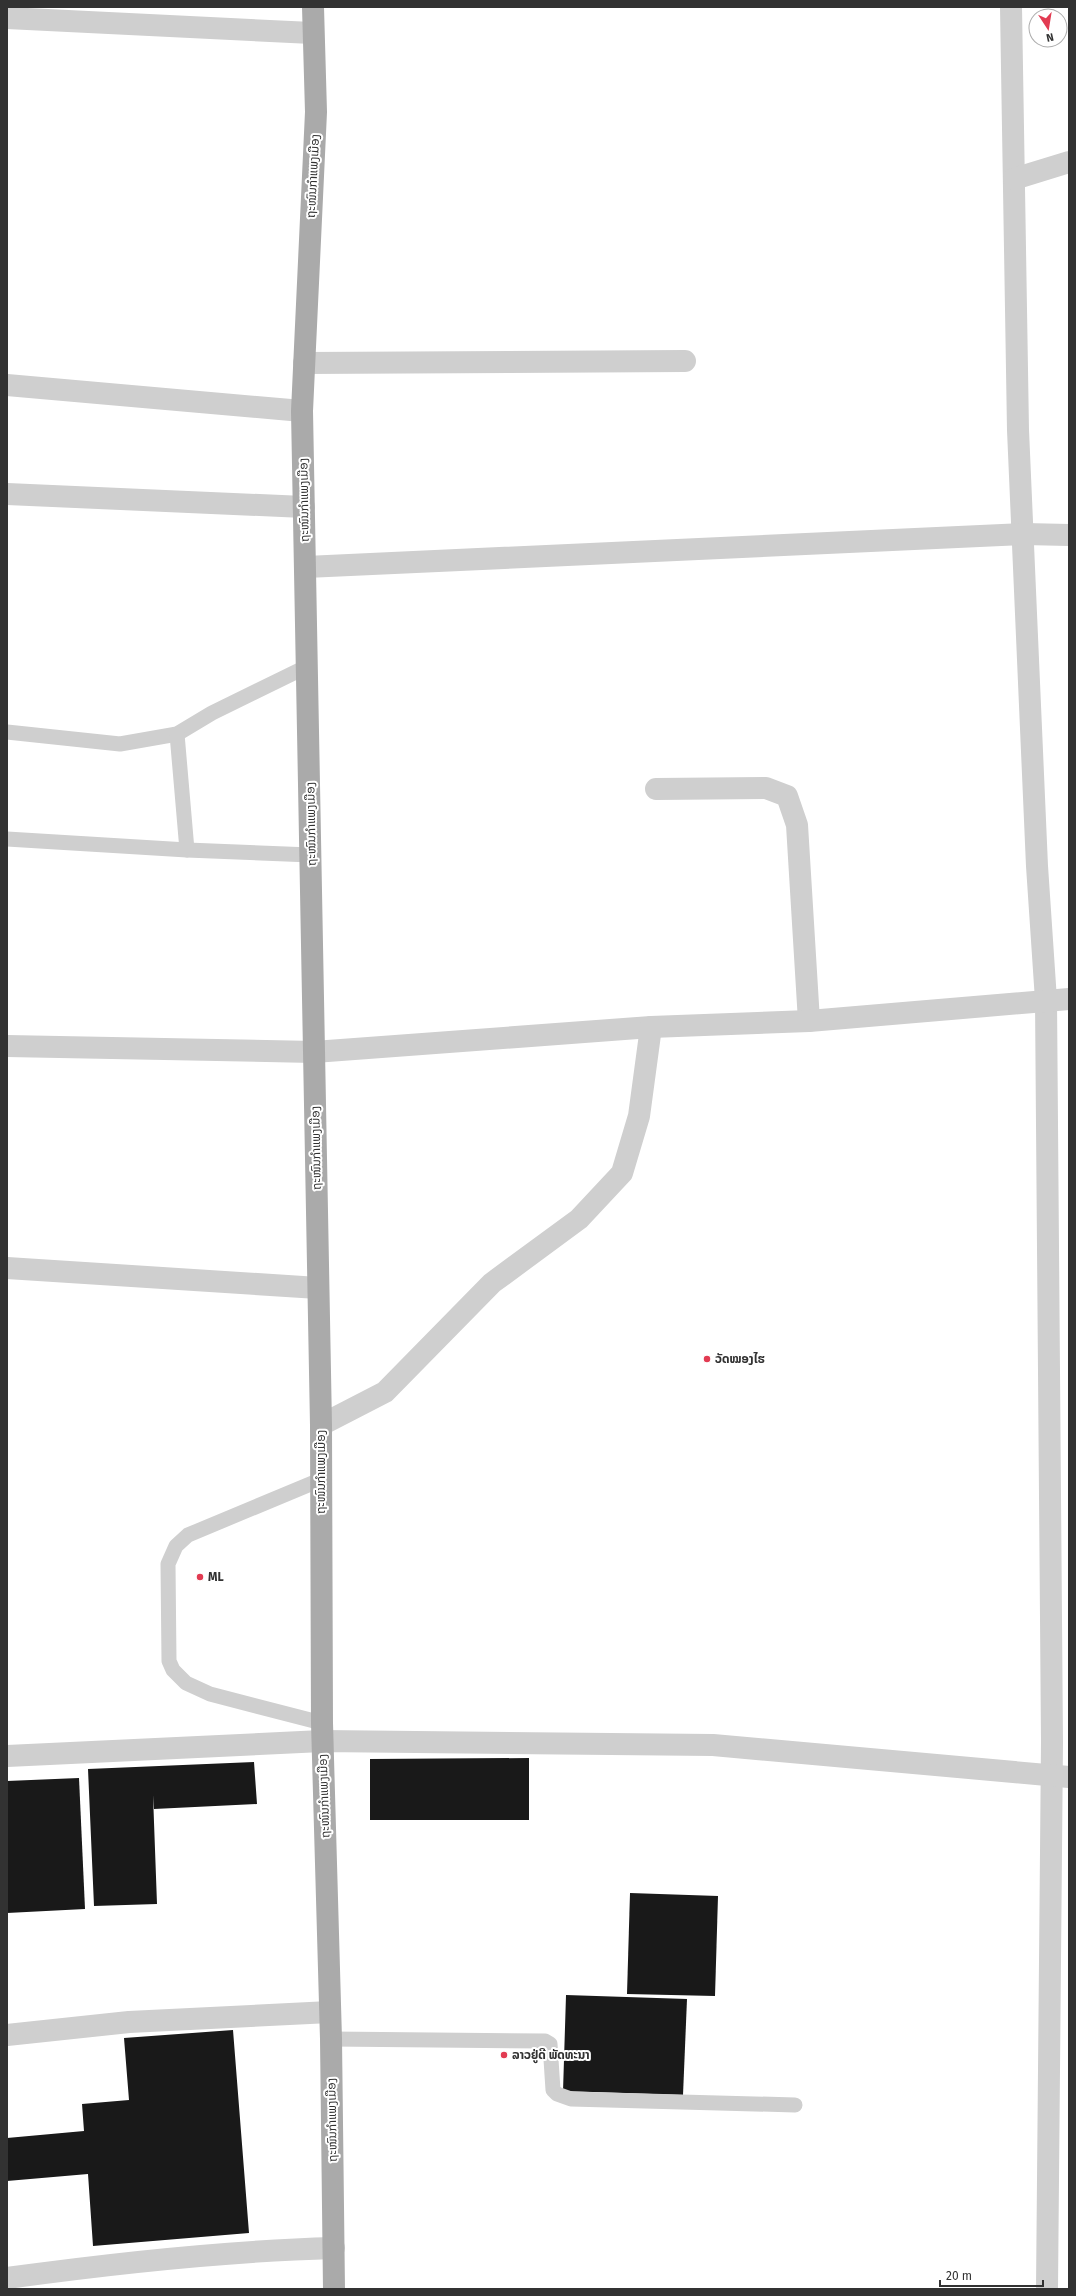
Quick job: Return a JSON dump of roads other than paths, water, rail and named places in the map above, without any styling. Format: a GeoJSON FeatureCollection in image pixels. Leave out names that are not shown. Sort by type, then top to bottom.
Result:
{"type":"FeatureCollection","features":[{"type":"Feature","properties":{"kind":"main road","name":"ຖະໜົນກຳແພງເມືອງ"},"geometry":{"type":"LineString","coordinates":[[313,7],[312,33],[316,112],[302,411],[308,666],[321,1425],[322,1732],[331,2039],[334,2289]]}},
{"type":"Feature","properties":{"kind":"street"},"geometry":{"type":"LineString","coordinates":[[1011,7],[1018,430],[1024,534],[1037,866],[1046,1000],[1061,1775],[1047,2289]]}},
{"type":"Feature","properties":{"kind":"street"},"geometry":{"type":"LineString","coordinates":[[7,18],[312,33]]}},
{"type":"Feature","properties":{"kind":"street"},"geometry":{"type":"LineString","coordinates":[[1014,179],[1069,162]]}},
{"type":"Feature","properties":{"kind":"street"},"geometry":{"type":"LineString","coordinates":[[304,363],[685,362]]}},
{"type":"Feature","properties":{"kind":"street"},"geometry":{"type":"LineString","coordinates":[[7,385],[302,411]]}},
{"type":"Feature","properties":{"kind":"street"},"geometry":{"type":"LineString","coordinates":[[7,494],[304,507]]}},
{"type":"Feature","properties":{"kind":"street"},"geometry":{"type":"LineString","coordinates":[[306,567],[1024,534],[1069,535]]}},
{"type":"Feature","properties":{"kind":"street"},"geometry":{"type":"LineString","coordinates":[[656,789],[766,788],[787,796],[797,825],[809,1021]]}},
{"type":"Feature","properties":{"kind":"street"},"geometry":{"type":"LineString","coordinates":[[7,1046],[314,1052],[651,1027],[809,1021],[1069,999]]}},
{"type":"Feature","properties":{"kind":"street"},"geometry":{"type":"LineString","coordinates":[[321,1425],[385,1392],[492,1283],[578,1219],[622,1174],[639,1116],[651,1027]]}},
{"type":"Feature","properties":{"kind":"street"},"geometry":{"type":"LineString","coordinates":[[7,1268],[318,1288]]}},
{"type":"Feature","properties":{"kind":"street"},"geometry":{"type":"LineString","coordinates":[[7,1756],[322,1732],[713,1745],[1061,1775]]}},
{"type":"Feature","properties":{"kind":"street"},"geometry":{"type":"LineString","coordinates":[[7,2035],[129,2022],[330,2012]]}},
{"type":"Feature","properties":{"kind":"street"},"geometry":{"type":"LineString","coordinates":[[7,2278],[137,2261],[257,2250],[334,2248]]}},
{"type":"Feature","properties":{"kind":"lane"},"geometry":{"type":"LineString","coordinates":[[7,732],[120,744],[177,734],[212,712],[308,666]]}},
{"type":"Feature","properties":{"kind":"lane"},"geometry":{"type":"LineString","coordinates":[[177,734],[187,850]]}},
{"type":"Feature","properties":{"kind":"lane"},"geometry":{"type":"LineString","coordinates":[[7,839],[311,856]]}},
{"type":"Feature","properties":{"kind":"lane"},"geometry":{"type":"LineString","coordinates":[[320,1480],[188,1535],[176,1546],[168,1564],[168,1571],[169,1661],[173,1670],[186,1682],[210,1694],[322,1732]]}},
{"type":"Feature","properties":{"kind":"lane"},"geometry":{"type":"LineString","coordinates":[[331,2039],[545,2041],[550,2044],[553,2090],[557,2094],[571,2099],[796,2105]]}},
{"type":"Feature","properties":{"kind":"place","name":"ວັດໝອງໄຮ"},"geometry":{"type":"Point","coordinates":[707,1359]}},
{"type":"Feature","properties":{"kind":"place","name":"ML"},"geometry":{"type":"Point","coordinates":[200,1577]}},
{"type":"Feature","properties":{"kind":"place","name":"ລາວຢູ່ດີ ພັດທະນາ"},"geometry":{"type":"Point","coordinates":[504,2055]}}]}
